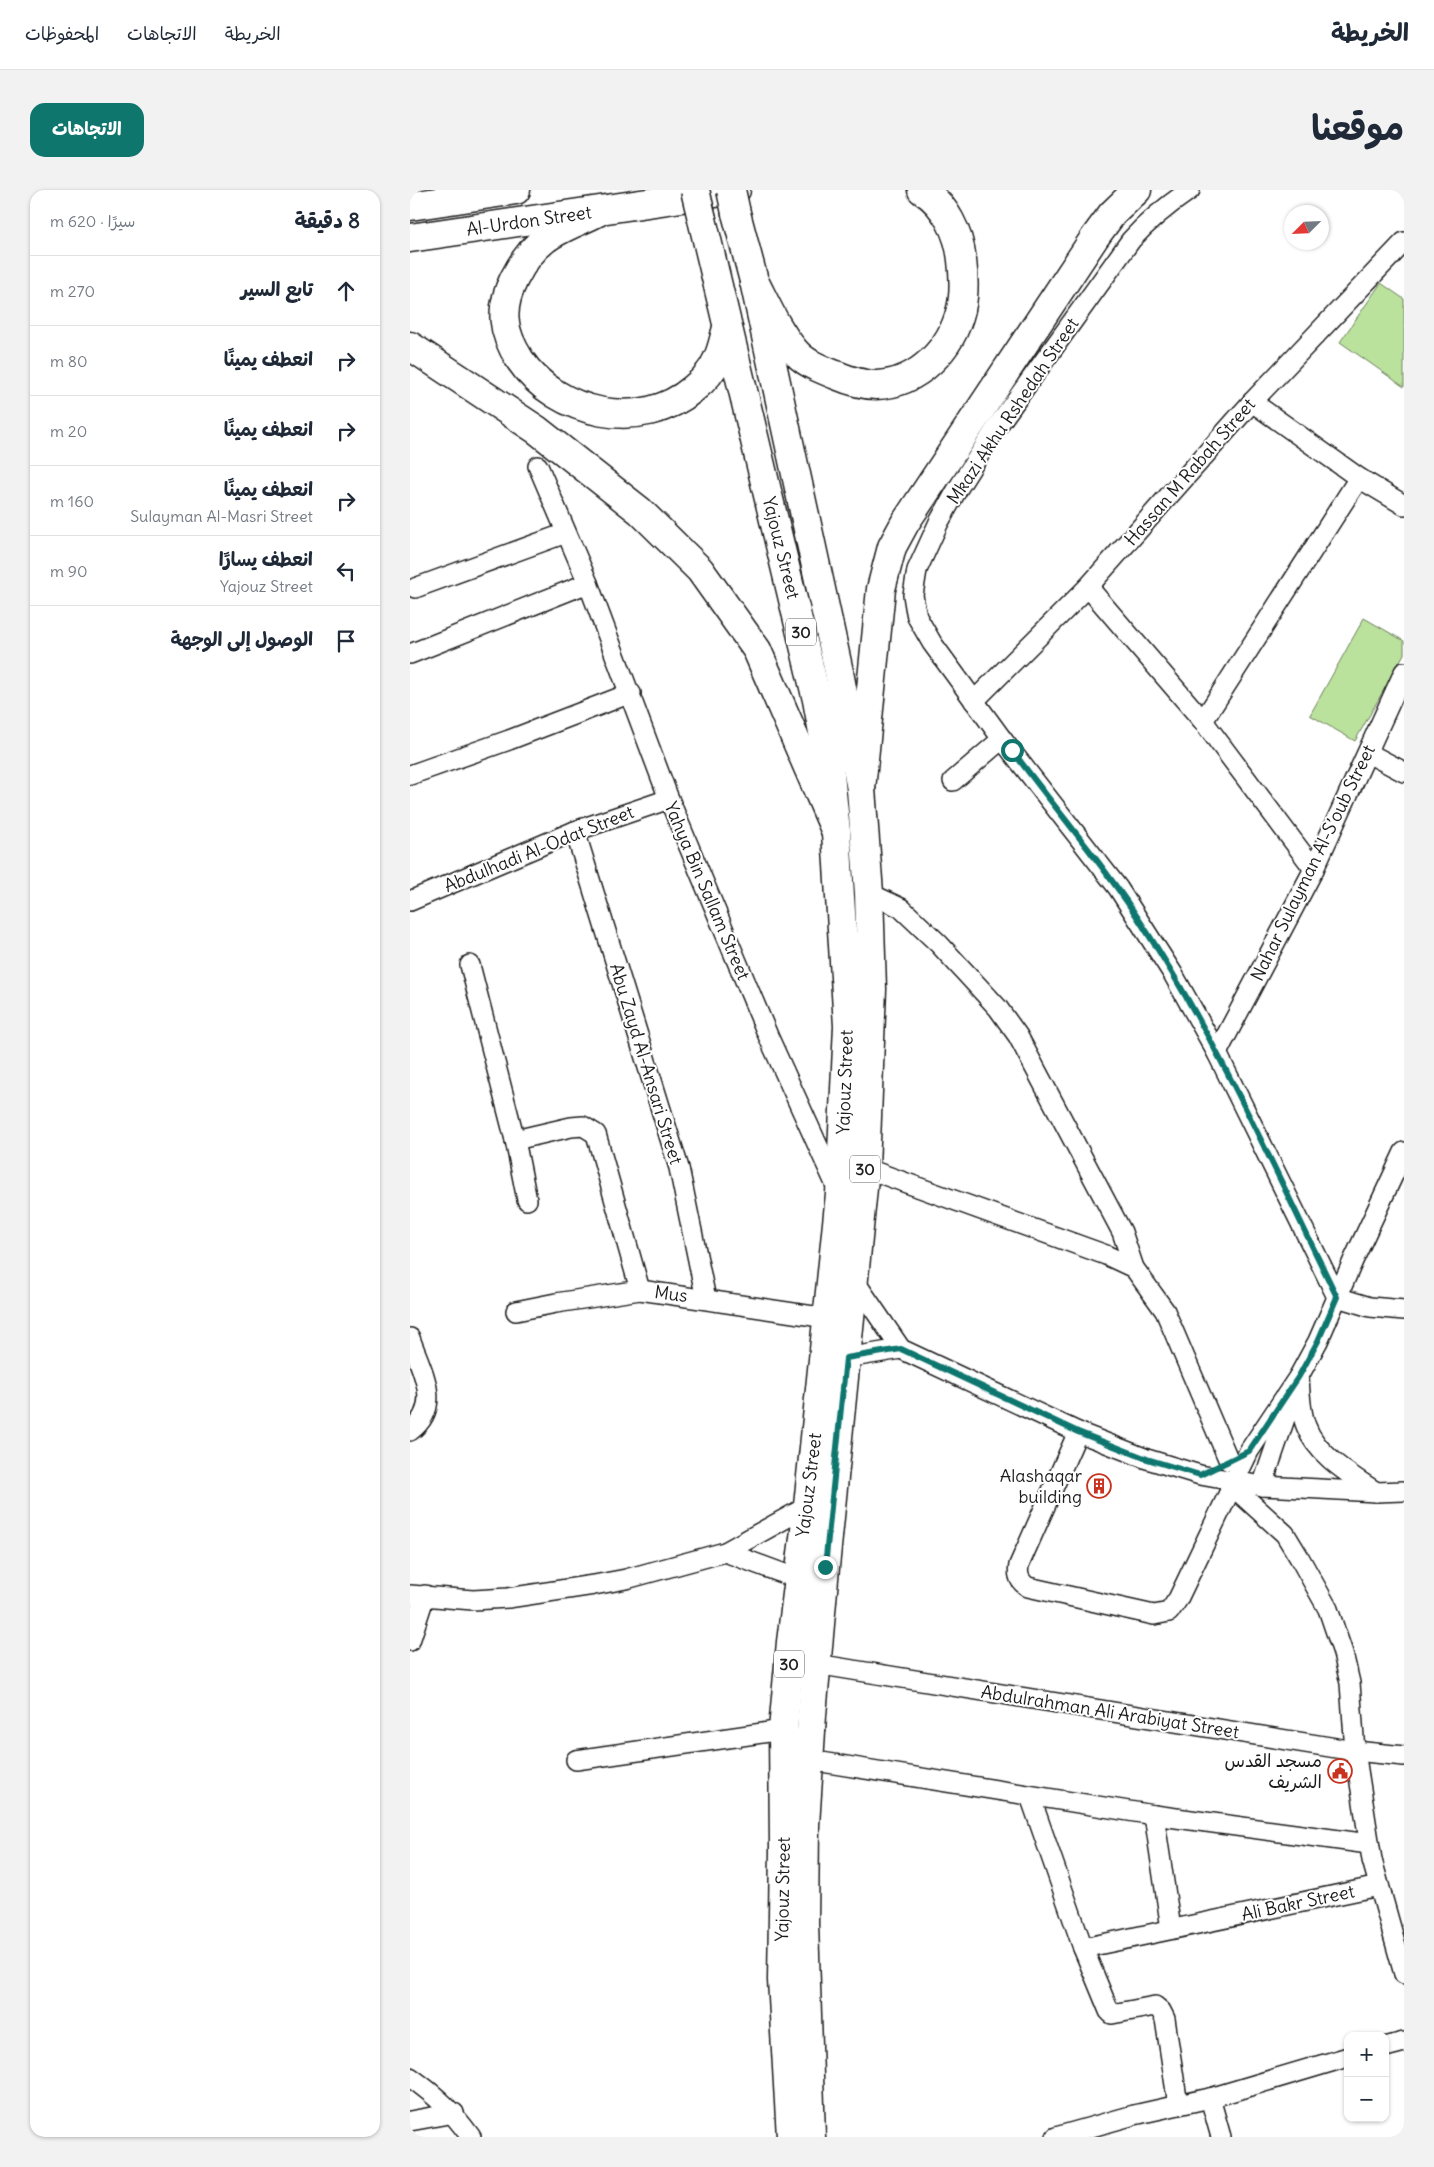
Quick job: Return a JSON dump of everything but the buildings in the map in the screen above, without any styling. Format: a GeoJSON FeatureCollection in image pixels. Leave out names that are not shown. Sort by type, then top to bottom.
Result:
{"type":"FeatureCollection","features":[{"type":"Feature","properties":{"kind":"main road","name":"Al-Urdon Street"},"geometry":{"type":"LineString","coordinates":[[410,206],[516,190]]}},
{"type":"Feature","properties":{"kind":"main road","name":"Yajouz Street"},"geometry":{"type":"LineString","coordinates":[[695,190],[817,700],[829,765],[836,832],[848,1026],[840,1194],[783,1730],[782,1980],[791,2137]]}},
{"type":"Feature","properties":{"kind":"main road"},"geometry":{"type":"LineString","coordinates":[[754,281],[772,317],[794,352],[819,368],[844,378],[870,385],[887,384],[916,372],[929,362],[948,342],[961,309],[964,288],[961,253],[953,226],[937,202],[922,190]]}},
{"type":"Feature","properties":{"kind":"main road"},"geometry":{"type":"LineString","coordinates":[[861,789],[881,589],[892,547],[905,523],[1090,244],[1112,214],[1137,190]]}},
{"type":"Feature","properties":{"kind":"main road","name":"Al-Urdon Street"},"geometry":{"type":"LineString","coordinates":[[410,238],[598,212],[734,198]]}},
{"type":"Feature","properties":{"kind":"main road","name":"Yajouz Street"},"geometry":{"type":"LineString","coordinates":[[734,198],[829,623],[861,789],[869,893],[872,989],[865,1168],[816,1664],[809,1760],[804,1888],[806,2006],[812,2137]]}},
{"type":"Feature","properties":{"kind":"main road"},"geometry":{"type":"LineString","coordinates":[[598,212],[544,240],[518,270],[507,295],[504,317],[506,333],[512,348],[538,382],[566,400],[592,411],[621,414],[662,408],[681,400],[708,374],[717,361],[727,328]]}},
{"type":"Feature","properties":{"kind":"main road"},"geometry":{"type":"LineString","coordinates":[[410,346],[537,430],[640,511],[700,570],[757,650],[836,832]]}},
{"type":"Feature","properties":{"kind":"street","name":"Mkazi Akhu Rshedah Street"},"geometry":{"type":"LineString","coordinates":[[1190,190],[1168,204],[1146,223],[1108,272],[998,426],[939,522],[917,570],[914,595],[917,617],[932,643],[1002,739],[1118,888],[1173,974],[1217,1053],[1337,1297]]}},
{"type":"Feature","properties":{"kind":"street","name":"Hassan M Rabah Street"},"geometry":{"type":"LineString","coordinates":[[974,701],[1088,587],[1252,402],[1404,242]]}},
{"type":"Feature","properties":{"kind":"street"},"geometry":{"type":"LineString","coordinates":[[1252,402],[1359,478],[1404,505]]}},
{"type":"Feature","properties":{"kind":"street","name":"Yahya Bin Sallam Street"},"geometry":{"type":"LineString","coordinates":[[538,466],[588,583],[631,693],[669,799],[769,1038],[840,1194]]}},
{"type":"Feature","properties":{"kind":"street"},"geometry":{"type":"LineString","coordinates":[[1203,721],[1359,478]]}},
{"type":"Feature","properties":{"kind":"street"},"geometry":{"type":"LineString","coordinates":[[415,588],[566,533]]}},
{"type":"Feature","properties":{"kind":"street"},"geometry":{"type":"LineString","coordinates":[[410,654],[588,583]]}},
{"type":"Feature","properties":{"kind":"street"},"geometry":{"type":"LineString","coordinates":[[1088,587],[1203,721],[1314,869]]}},
{"type":"Feature","properties":{"kind":"street","name":"Nahar Sulayman Al-S’oub Street"},"geometry":{"type":"LineString","coordinates":[[1217,1053],[1314,869],[1404,672]]}},
{"type":"Feature","properties":{"kind":"street"},"geometry":{"type":"LineString","coordinates":[[410,775],[509,740],[631,693]]}},
{"type":"Feature","properties":{"kind":"street"},"geometry":{"type":"LineString","coordinates":[[953,782],[1002,739]]}},
{"type":"Feature","properties":{"kind":"street"},"geometry":{"type":"LineString","coordinates":[[1368,754],[1404,772]]}},
{"type":"Feature","properties":{"kind":"street","name":"Abdulhadi Al-Odat Street"},"geometry":{"type":"LineString","coordinates":[[410,901],[575,831],[669,799]]}},
{"type":"Feature","properties":{"kind":"street","name":"Abu Zayd Al-Ansari Street"},"geometry":{"type":"LineString","coordinates":[[575,831],[678,1168],[706,1299]]}},
{"type":"Feature","properties":{"kind":"street"},"geometry":{"type":"LineString","coordinates":[[869,893],[901,908],[991,1000],[1018,1036],[1122,1232],[1134,1268],[1165,1311],[1229,1461]]}},
{"type":"Feature","properties":{"kind":"street"},"geometry":{"type":"LineString","coordinates":[[470,965],[515,1140],[527,1200]]}},
{"type":"Feature","properties":{"kind":"street"},"geometry":{"type":"LineString","coordinates":[[515,1140],[583,1126],[596,1134],[640,1290]]}},
{"type":"Feature","properties":{"kind":"street"},"geometry":{"type":"LineString","coordinates":[[1078,1432],[1018,1565],[1017,1572],[1020,1579],[1028,1587],[1154,1615],[1169,1612],[1178,1599],[1249,1451],[1299,1376],[1318,1341],[1404,1152]]}},
{"type":"Feature","properties":{"kind":"street"},"geometry":{"type":"LineString","coordinates":[[865,1168],[1096,1251],[1134,1268]]}},
{"type":"Feature","properties":{"kind":"street"},"geometry":{"type":"LineString","coordinates":[[854,1280],[901,1349],[1078,1432],[1147,1459],[1200,1475],[1262,1486],[1376,1492],[1404,1491]]}},
{"type":"Feature","properties":{"kind":"street","name":"Mus"},"geometry":{"type":"LineString","coordinates":[[516,1311],[556,1302],[640,1290],[827,1318]]}},
{"type":"Feature","properties":{"kind":"street"},"geometry":{"type":"LineString","coordinates":[[1337,1297],[1370,1307],[1404,1310]]}},
{"type":"Feature","properties":{"kind":"street"},"geometry":{"type":"LineString","coordinates":[[410,1338],[428,1391],[429,1401],[422,1419],[410,1431]]}},
{"type":"Feature","properties":{"kind":"street"},"geometry":{"type":"LineString","coordinates":[[846,1358],[901,1349]]}},
{"type":"Feature","properties":{"kind":"street"},"geometry":{"type":"LineString","coordinates":[[1262,1486],[1299,1376]]}},
{"type":"Feature","properties":{"kind":"street"},"geometry":{"type":"LineString","coordinates":[[1299,1376],[1306,1426],[1321,1450],[1376,1492]]}},
{"type":"Feature","properties":{"kind":"street"},"geometry":{"type":"LineString","coordinates":[[1200,1475],[1249,1451]]}},
{"type":"Feature","properties":{"kind":"street","name":"Ali Bakr Street"},"geometry":{"type":"LineString","coordinates":[[1083,1948],[1379,1886],[1369,1844],[1355,1751],[1350,1683],[1343,1653],[1328,1609],[1285,1534],[1241,1494],[1235,1481]]}},
{"type":"Feature","properties":{"kind":"street"},"geometry":{"type":"LineString","coordinates":[[410,1641],[418,1595],[473,1600],[553,1592],[634,1577],[725,1552],[808,1506]]}},
{"type":"Feature","properties":{"kind":"street"},"geometry":{"type":"LineString","coordinates":[[725,1552],[798,1579]]}},
{"type":"Feature","properties":{"kind":"street","name":"Abdulrahman Ali Arabiyat Street"},"geometry":{"type":"LineString","coordinates":[[816,1664],[1355,1751],[1404,1756]]}},
{"type":"Feature","properties":{"kind":"street"},"geometry":{"type":"LineString","coordinates":[[576,1760],[783,1730]]}},
{"type":"Feature","properties":{"kind":"street"},"geometry":{"type":"LineString","coordinates":[[809,1760],[1154,1815],[1369,1844]]}},
{"type":"Feature","properties":{"kind":"street"},"geometry":{"type":"LineString","coordinates":[[1030,1796],[1083,1948],[1109,2011],[1112,2014],[1155,2006],[1162,2011],[1165,2019],[1178,2105]]}},
{"type":"Feature","properties":{"kind":"street"},"geometry":{"type":"LineString","coordinates":[[1154,1815],[1171,1930]]}},
{"type":"Feature","properties":{"kind":"street"},"geometry":{"type":"LineString","coordinates":[[1379,1886],[1404,1974]]}},
{"type":"Feature","properties":{"kind":"street"},"geometry":{"type":"LineString","coordinates":[[1389,2046],[1404,2042]]}},
{"type":"Feature","properties":{"kind":"street"},"geometry":{"type":"LineString","coordinates":[[1056,2137],[1210,2098],[1344,2058]]}},
{"type":"Feature","properties":{"kind":"street"},"geometry":{"type":"LineString","coordinates":[[410,2077],[438,2097],[454,2112],[471,2137]]}},
{"type":"Feature","properties":{"kind":"street"},"geometry":{"type":"LineString","coordinates":[[1210,2098],[1221,2137]]}},
{"type":"Feature","properties":{"kind":"street"},"geometry":{"type":"LineString","coordinates":[[410,2120],[454,2112]]}},
{"type":"Feature","properties":{"kind":"green space"},"geometry":{"type":"Polygon","coordinates":[[[1381,283],[1404,299],[1404,387],[1340,342],[1381,283]]]}},
{"type":"Feature","properties":{"kind":"green space"},"geometry":{"type":"Polygon","coordinates":[[[1364,618],[1404,641],[1404,654],[1355,741],[1310,715],[1364,618]]]}},
{"type":"Feature","properties":{"kind":"place","name":"Alashaqar building"},"geometry":{"type":"Point","coordinates":[1099,1486]}},
{"type":"Feature","properties":{"kind":"place","name":"مسجد القدس الشريف"},"geometry":{"type":"Point","coordinates":[1340,1771]}},
{"type":"Feature","properties":{"kind":"route"},"geometry":{"type":"LineString","coordinates":[[825,1567],[846,1358],[901,1349],[1078,1432],[1147,1459],[1200,1475],[1249,1451],[1299,1376],[1318,1341],[1337,1297],[1217,1053],[1173,974],[1118,888],[1012,750]]}}]}
